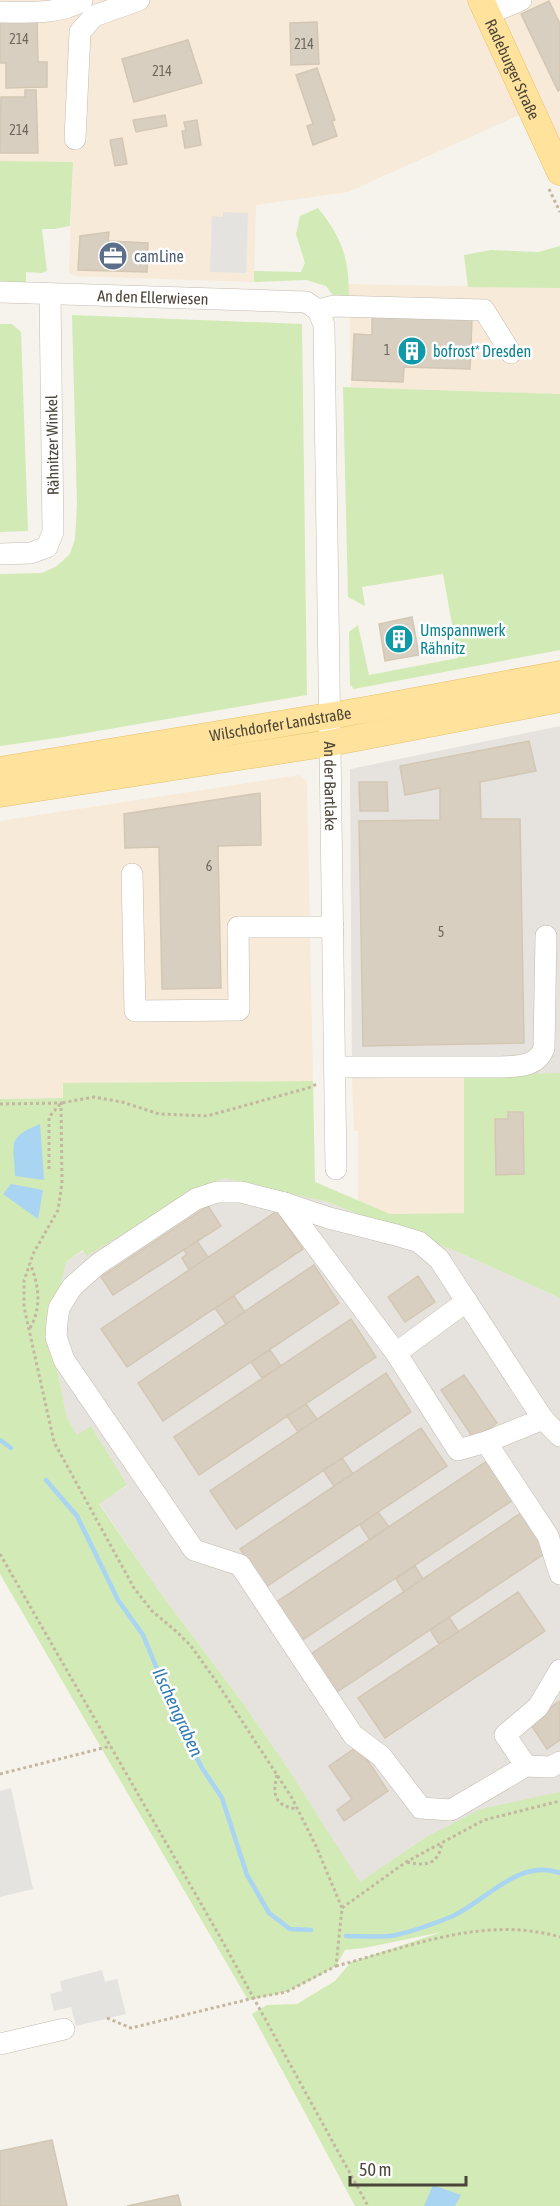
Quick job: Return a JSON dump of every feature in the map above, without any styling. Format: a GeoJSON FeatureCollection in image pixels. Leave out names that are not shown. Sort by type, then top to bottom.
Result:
{"type":"FeatureCollection","features":[{"type":"Feature","properties":{"kind":"main road","name":"Radeburger Straße"},"geometry":{"type":"LineString","coordinates":[[484,7],[560,172]]}},
{"type":"Feature","properties":{"kind":"main road","name":"Wilschdorfer Landstraße"},"geometry":{"type":"LineString","coordinates":[[0,770],[330,716],[560,674]]}},
{"type":"Feature","properties":{"kind":"main road","name":"Wilschdorfer Landstraße"},"geometry":{"type":"LineString","coordinates":[[0,794],[330,743],[560,699]]}},
{"type":"Feature","properties":{"kind":"street"},"geometry":{"type":"LineString","coordinates":[[0,12],[47,11],[139,0]]}},
{"type":"Feature","properties":{"kind":"street"},"geometry":{"type":"LineString","coordinates":[[484,7],[521,0]]}},
{"type":"Feature","properties":{"kind":"street"},"geometry":{"type":"LineString","coordinates":[[75,139],[80,32],[86,6]]}},
{"type":"Feature","properties":{"kind":"street","name":"An den Ellerwiesen"},"geometry":{"type":"LineString","coordinates":[[0,292],[312,306],[484,310],[511,353]]}},
{"type":"Feature","properties":{"kind":"street","name":"Rähnitzer Winkel"},"geometry":{"type":"LineString","coordinates":[[0,554],[31,553],[46,547],[53,532],[50,294]]}},
{"type":"Feature","properties":{"kind":"street","name":"An der Bartlake"},"geometry":{"type":"LineString","coordinates":[[312,306],[324,326],[336,1169]]}},
{"type":"Feature","properties":{"kind":"street"},"geometry":{"type":"LineString","coordinates":[[132,874],[135,1011],[239,1010],[238,927],[333,927]]}},
{"type":"Feature","properties":{"kind":"street"},"geometry":{"type":"LineString","coordinates":[[335,1071],[498,1067],[522,1066],[532,1063],[541,1055],[544,1048],[546,936]]}},
{"type":"Feature","properties":{"kind":"street"},"geometry":{"type":"LineString","coordinates":[[560,1436],[543,1419],[439,1259],[419,1242],[241,1192],[217,1192],[196,1198],[98,1264],[72,1287],[59,1308],[56,1337],[64,1360],[194,1551],[240,1565],[353,1735],[381,1756],[421,1808],[451,1810],[526,1766],[551,1767],[560,1762]]}},
{"type":"Feature","properties":{"kind":"street"},"geometry":{"type":"LineString","coordinates":[[284,1203],[396,1353],[458,1450],[486,1442],[543,1419]]}},
{"type":"Feature","properties":{"kind":"street"},"geometry":{"type":"LineString","coordinates":[[396,1353],[467,1301]]}},
{"type":"Feature","properties":{"kind":"street"},"geometry":{"type":"LineString","coordinates":[[486,1442],[548,1536],[560,1574]]}},
{"type":"Feature","properties":{"kind":"street"},"geometry":{"type":"LineString","coordinates":[[526,1766],[505,1735],[538,1707],[560,1670]]}},
{"type":"Feature","properties":{"kind":"street"},"geometry":{"type":"LineString","coordinates":[[0,2044],[64,2029]]}},
{"type":"Feature","properties":{"kind":"path"},"geometry":{"type":"LineString","coordinates":[[49,1169],[49,1117],[61,1102],[94,1097],[122,1102],[159,1114],[207,1116],[308,1088],[335,1071]]}},
{"type":"Feature","properties":{"kind":"path"},"geometry":{"type":"LineString","coordinates":[[29,1330],[36,1317],[39,1299],[30,1263]]}},
{"type":"Feature","properties":{"kind":"path"},"geometry":{"type":"LineString","coordinates":[[0,1554],[254,1998],[368,2206]]}},
{"type":"Feature","properties":{"kind":"path"},"geometry":{"type":"LineString","coordinates":[[0,1774],[111,1746]]}},
{"type":"Feature","properties":{"kind":"path"},"geometry":{"type":"LineString","coordinates":[[277,1775],[273,1789],[277,1800],[284,1807],[298,1810]]}},
{"type":"Feature","properties":{"kind":"path"},"geometry":{"type":"LineString","coordinates":[[336,1966],[342,1908],[406,1862],[484,1820],[560,1801]]}},
{"type":"Feature","properties":{"kind":"path"},"geometry":{"type":"LineString","coordinates":[[406,1862],[426,1864],[435,1859],[441,1852],[442,1842]]}},
{"type":"Feature","properties":{"kind":"path"},"geometry":{"type":"LineString","coordinates":[[106,2018],[131,2028],[286,1992],[336,1966],[458,1934],[487,1929],[537,1930],[560,1937]]}},
{"type":"Feature","properties":{"kind":"shaded area"},"geometry":{"type":"Polygon","coordinates":[[[0,0],[472,0],[524,113],[348,192],[256,205],[254,282],[74,276],[69,272],[73,162],[0,161],[0,0]]]}},
{"type":"Feature","properties":{"kind":"shaded area"},"geometry":{"type":"Polygon","coordinates":[[[489,0],[560,0],[560,152],[489,0]]]}},
{"type":"Feature","properties":{"kind":"shaded area"},"geometry":{"type":"Polygon","coordinates":[[[223,212],[248,213],[246,273],[210,272],[212,216],[223,217],[223,212]]]}},
{"type":"Feature","properties":{"kind":"shaded area"},"geometry":{"type":"Polygon","coordinates":[[[349,284],[560,288],[560,394],[351,387],[349,284]]]}},
{"type":"Feature","properties":{"kind":"shaded area"},"geometry":{"type":"Polygon","coordinates":[[[560,726],[560,1073],[352,1079],[350,769],[560,726]]]}},
{"type":"Feature","properties":{"kind":"shaded area"},"geometry":{"type":"Polygon","coordinates":[[[300,775],[307,782],[313,1081],[63,1083],[63,1098],[0,1099],[0,821],[300,775]]]}},
{"type":"Feature","properties":{"kind":"shaded area"},"geometry":{"type":"Polygon","coordinates":[[[464,1075],[465,1213],[390,1214],[358,1201],[358,1131],[354,1131],[352,1079],[464,1075]]]}},
{"type":"Feature","properties":{"kind":"shaded area"},"geometry":{"type":"Polygon","coordinates":[[[220,1162],[458,1252],[560,1298],[560,1792],[426,1837],[360,1883],[289,1770],[245,1706],[159,1591],[99,1503],[127,1486],[91,1426],[77,1436],[67,1418],[50,1335],[66,1262],[220,1162]]]}},
{"type":"Feature","properties":{"kind":"shaded area"},"geometry":{"type":"Polygon","coordinates":[[[11,1788],[33,1889],[0,1897],[0,1791],[11,1788]]]}},
{"type":"Feature","properties":{"kind":"shaded area"},"geometry":{"type":"Polygon","coordinates":[[[102,1970],[105,1982],[117,1979],[126,2014],[76,2026],[71,2007],[54,2011],[50,1994],[62,1991],[60,1981],[102,1970]]]}},
{"type":"Feature","properties":{"kind":"green space"},"geometry":{"type":"Polygon","coordinates":[[[0,161],[73,162],[70,226],[42,229],[47,271],[26,272],[26,285],[0,284],[0,161]]]}},
{"type":"Feature","properties":{"kind":"green space"},"geometry":{"type":"Polygon","coordinates":[[[318,208],[327,219],[343,250],[348,272],[349,298],[335,298],[326,286],[306,280],[254,282],[254,271],[301,272],[305,263],[296,234],[300,216],[318,208]]]}},
{"type":"Feature","properties":{"kind":"green space"},"geometry":{"type":"Polygon","coordinates":[[[560,246],[560,288],[468,287],[464,255],[491,250],[538,252],[560,246]]]}},
{"type":"Feature","properties":{"kind":"green space"},"geometry":{"type":"Polygon","coordinates":[[[72,315],[302,324],[307,695],[0,746],[0,574],[42,573],[57,566],[70,554],[75,539],[77,504],[72,315]]]}},
{"type":"Feature","properties":{"kind":"green space"},"geometry":{"type":"Polygon","coordinates":[[[0,324],[12,324],[21,332],[28,531],[0,532],[0,324]]]}},
{"type":"Feature","properties":{"kind":"green space"},"geometry":{"type":"Polygon","coordinates":[[[343,387],[560,394],[560,650],[354,689],[350,685],[349,632],[358,625],[369,675],[458,658],[443,574],[362,587],[365,606],[348,597],[343,387]]]}},
{"type":"Feature","properties":{"kind":"green space"},"geometry":{"type":"Polygon","coordinates":[[[560,1073],[560,1298],[458,1252],[324,1201],[224,1178],[193,1190],[87,1256],[83,1250],[66,1262],[50,1335],[67,1418],[77,1435],[91,1426],[127,1485],[99,1504],[159,1591],[245,1706],[289,1770],[360,1882],[426,1837],[481,1809],[560,1792],[560,2206],[355,2206],[252,2014],[267,2005],[297,2004],[335,1981],[351,1962],[442,1932],[345,1950],[336,1966],[313,1979],[286,1992],[248,2000],[0,1574],[0,1099],[63,1098],[63,1083],[313,1081],[315,1182],[390,1214],[464,1213],[464,1075],[560,1073]]]}},
{"type":"Feature","properties":{"kind":"water"},"geometry":{"type":"Polygon","coordinates":[[[40,1124],[44,1180],[15,1176],[14,1143],[22,1133],[40,1124]]]}},
{"type":"Feature","properties":{"kind":"water"},"geometry":{"type":"Polygon","coordinates":[[[11,1184],[43,1190],[38,1219],[3,1194],[11,1184]]]}},
{"type":"Feature","properties":{"kind":"water"},"geometry":{"type":"Polygon","coordinates":[[[433,2185],[461,2195],[455,2206],[424,2206],[433,2185]]]}},
{"type":"Feature","properties":{"kind":"building"},"geometry":{"type":"Polygon","coordinates":[[[549,1],[560,24],[560,90],[558,91],[521,14],[549,1]]]}},
{"type":"Feature","properties":{"kind":"building"},"geometry":{"type":"Polygon","coordinates":[[[37,16],[38,62],[47,62],[47,87],[6,88],[6,63],[0,63],[0,17],[37,16]]]}},
{"type":"Feature","properties":{"kind":"building"},"geometry":{"type":"Polygon","coordinates":[[[317,22],[319,64],[291,65],[290,23],[317,22]]]}},
{"type":"Feature","properties":{"kind":"building"},"geometry":{"type":"Polygon","coordinates":[[[188,40],[202,83],[134,102],[122,59],[188,40]]]}},
{"type":"Feature","properties":{"kind":"building"},"geometry":{"type":"Polygon","coordinates":[[[317,68],[335,120],[332,121],[337,136],[313,145],[307,126],[313,124],[296,75],[317,68]]]}},
{"type":"Feature","properties":{"kind":"building"},"geometry":{"type":"Polygon","coordinates":[[[25,90],[36,90],[38,153],[0,153],[1,97],[25,97],[25,90]]]}},
{"type":"Feature","properties":{"kind":"building"},"geometry":{"type":"Polygon","coordinates":[[[165,115],[167,126],[136,132],[133,120],[165,115]]]}},
{"type":"Feature","properties":{"kind":"building"},"geometry":{"type":"Polygon","coordinates":[[[197,120],[201,145],[185,148],[182,131],[186,131],[184,122],[197,120]]]}},
{"type":"Feature","properties":{"kind":"building"},"geometry":{"type":"Polygon","coordinates":[[[122,138],[127,164],[115,166],[110,140],[122,138]]]}},
{"type":"Feature","properties":{"kind":"building","name":"camLine"},"geometry":{"type":"Polygon","coordinates":[[[109,232],[108,241],[148,243],[147,272],[78,270],[80,236],[109,232]]]}},
{"type":"Feature","properties":{"kind":"building","name":"bofrost* Dresden"},"geometry":{"type":"Polygon","coordinates":[[[372,316],[472,319],[470,369],[404,367],[403,382],[352,380],[354,334],[372,335],[372,316]]]}},
{"type":"Feature","properties":{"kind":"building","name":"Umspannwerk Rähnitz"},"geometry":{"type":"Polygon","coordinates":[[[412,617],[419,655],[385,661],[379,624],[412,617]]]}},
{"type":"Feature","properties":{"kind":"building"},"geometry":{"type":"Polygon","coordinates":[[[529,741],[536,771],[480,782],[481,819],[520,819],[524,1043],[363,1046],[359,821],[440,820],[440,788],[405,795],[400,766],[529,741]]]}},
{"type":"Feature","properties":{"kind":"building"},"geometry":{"type":"Polygon","coordinates":[[[359,782],[387,782],[388,811],[360,811],[359,782]]]}},
{"type":"Feature","properties":{"kind":"building"},"geometry":{"type":"Polygon","coordinates":[[[260,793],[261,845],[218,846],[221,988],[162,989],[159,847],[125,848],[124,814],[260,793]]]}},
{"type":"Feature","properties":{"kind":"building"},"geometry":{"type":"Polygon","coordinates":[[[508,1112],[523,1112],[524,1174],[496,1175],[495,1119],[508,1119],[508,1112]]]}},
{"type":"Feature","properties":{"kind":"building"},"geometry":{"type":"Polygon","coordinates":[[[208,1206],[221,1226],[113,1295],[101,1277],[208,1206]]]}},
{"type":"Feature","properties":{"kind":"building"},"geometry":{"type":"Polygon","coordinates":[[[277,1211],[303,1249],[127,1367],[101,1329],[277,1211]]]}},
{"type":"Feature","properties":{"kind":"building"},"geometry":{"type":"Polygon","coordinates":[[[197,1241],[208,1257],[189,1270],[182,1258],[187,1254],[184,1250],[197,1241]]]}},
{"type":"Feature","properties":{"kind":"building"},"geometry":{"type":"Polygon","coordinates":[[[314,1265],[339,1303],[163,1421],[138,1383],[314,1265]]]}},
{"type":"Feature","properties":{"kind":"building"},"geometry":{"type":"Polygon","coordinates":[[[418,1276],[435,1302],[405,1322],[388,1297],[418,1276]]]}},
{"type":"Feature","properties":{"kind":"building"},"geometry":{"type":"Polygon","coordinates":[[[234,1296],[245,1312],[226,1324],[215,1308],[234,1296]]]}},
{"type":"Feature","properties":{"kind":"building"},"geometry":{"type":"Polygon","coordinates":[[[351,1319],[376,1357],[199,1475],[174,1437],[351,1319]]]}},
{"type":"Feature","properties":{"kind":"building"},"geometry":{"type":"Polygon","coordinates":[[[270,1350],[281,1366],[262,1378],[251,1362],[270,1350]]]}},
{"type":"Feature","properties":{"kind":"building"},"geometry":{"type":"Polygon","coordinates":[[[386,1373],[411,1412],[236,1529],[210,1491],[386,1373]]]}},
{"type":"Feature","properties":{"kind":"building"},"geometry":{"type":"Polygon","coordinates":[[[464,1375],[497,1423],[474,1439],[441,1390],[464,1375]]]}},
{"type":"Feature","properties":{"kind":"building"},"geometry":{"type":"Polygon","coordinates":[[[306,1404],[317,1419],[298,1432],[287,1416],[306,1404]]]}},
{"type":"Feature","properties":{"kind":"building"},"geometry":{"type":"Polygon","coordinates":[[[421,1428],[447,1466],[266,1587],[240,1549],[421,1428]]]}},
{"type":"Feature","properties":{"kind":"building"},"geometry":{"type":"Polygon","coordinates":[[[342,1458],[353,1474],[334,1486],[323,1470],[342,1458]]]}},
{"type":"Feature","properties":{"kind":"building"},"geometry":{"type":"Polygon","coordinates":[[[487,1461],[513,1500],[301,1641],[275,1603],[487,1461]]]}},
{"type":"Feature","properties":{"kind":"building"},"geometry":{"type":"Polygon","coordinates":[[[378,1512],[389,1527],[370,1540],[360,1525],[378,1512]]]}},
{"type":"Feature","properties":{"kind":"building"},"geometry":{"type":"Polygon","coordinates":[[[521,1513],[547,1552],[337,1692],[311,1654],[521,1513]]]}},
{"type":"Feature","properties":{"kind":"building"},"geometry":{"type":"Polygon","coordinates":[[[415,1566],[423,1579],[404,1592],[396,1579],[415,1566]]]}},
{"type":"Feature","properties":{"kind":"building"},"geometry":{"type":"Polygon","coordinates":[[[518,1592],[545,1631],[385,1738],[358,1698],[518,1592]]]}},
{"type":"Feature","properties":{"kind":"building"},"geometry":{"type":"Polygon","coordinates":[[[449,1617],[459,1632],[439,1644],[430,1630],[449,1617]]]}},
{"type":"Feature","properties":{"kind":"building"},"geometry":{"type":"Polygon","coordinates":[[[560,1701],[560,1740],[547,1749],[529,1722],[560,1701]]]}},
{"type":"Feature","properties":{"kind":"building"},"geometry":{"type":"Polygon","coordinates":[[[358,1746],[388,1791],[344,1821],[337,1810],[352,1799],[329,1766],[358,1746]]]}},
{"type":"Feature","properties":{"kind":"building"},"geometry":{"type":"Polygon","coordinates":[[[52,2140],[67,2206],[0,2206],[0,2151],[52,2140]]]}},
{"type":"Feature","properties":{"kind":"building"},"geometry":{"type":"Polygon","coordinates":[[[178,2195],[181,2206],[127,2206],[178,2195]]]}},
{"type":"Feature","properties":{"kind":"waterway","name":"Ilschengraben"},"geometry":{"type":"LineString","coordinates":[[0,1440],[11,1448]]}},
{"type":"Feature","properties":{"kind":"waterway","name":"Ilschengraben"},"geometry":{"type":"LineString","coordinates":[[46,1480],[77,1516],[118,1600],[143,1635],[182,1729],[202,1768],[222,1798],[247,1875],[269,1913],[290,1929],[311,1930]]}},
{"type":"Feature","properties":{"kind":"waterway","name":"Ilschengraben"},"geometry":{"type":"LineString","coordinates":[[346,1936],[384,1936],[410,1931],[453,1916],[517,1876],[531,1871],[545,1870],[560,1873]]}},
{"type":"Feature","properties":{"kind":"place","name":"camLine"},"geometry":{"type":"Point","coordinates":[113,256]}},
{"type":"Feature","properties":{"kind":"place","name":"bofrost* Dresden"},"geometry":{"type":"Point","coordinates":[412,351]}},
{"type":"Feature","properties":{"kind":"place","name":"Umspannwerk Rähnitz"},"geometry":{"type":"Point","coordinates":[399,639]}}]}
